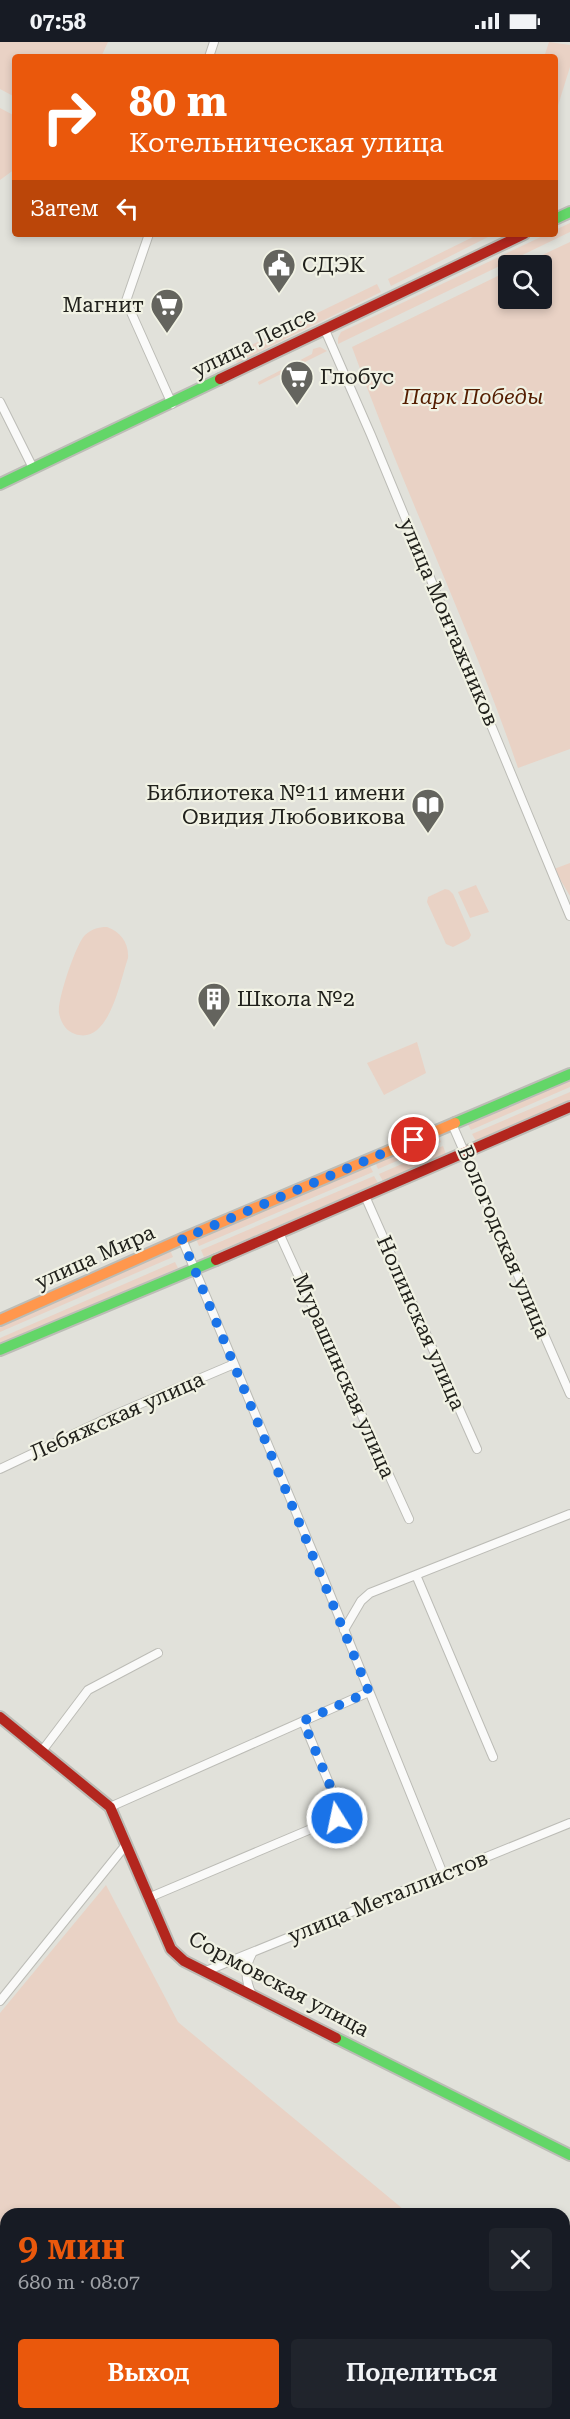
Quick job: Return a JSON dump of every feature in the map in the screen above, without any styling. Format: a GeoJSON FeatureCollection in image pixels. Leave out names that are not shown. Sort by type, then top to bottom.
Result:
{"type":"FeatureCollection","features":[{"type":"Feature","properties":{"kind":"street"},"geometry":{"type":"LineString","coordinates":[[148,237],[126,301],[172,404]]}},
{"type":"Feature","properties":{"kind":"street","name":"улица Лепсе"},"geometry":{"type":"LineString","coordinates":[[0,484],[172,404],[518,237]]}},
{"type":"Feature","properties":{"kind":"street","name":"улица Монтажников"},"geometry":{"type":"LineString","coordinates":[[325,330],[380,456],[570,916]]}},
{"type":"Feature","properties":{"kind":"street"},"geometry":{"type":"LineString","coordinates":[[0,402],[33,468]]}},
{"type":"Feature","properties":{"kind":"street","name":"улица Мира"},"geometry":{"type":"LineString","coordinates":[[0,1320],[182,1239],[570,1074]]}},
{"type":"Feature","properties":{"kind":"street"},"geometry":{"type":"LineString","coordinates":[[0,1350],[570,1107]]}},
{"type":"Feature","properties":{"kind":"street","name":"Вологодская улица"},"geometry":{"type":"LineString","coordinates":[[452,1124],[570,1394]]}},
{"type":"Feature","properties":{"kind":"street","name":"Нолинская улица"},"geometry":{"type":"LineString","coordinates":[[365,1196],[477,1449]]}},
{"type":"Feature","properties":{"kind":"street","name":"Мурашинская улица"},"geometry":{"type":"LineString","coordinates":[[279,1233],[409,1519]]}},
{"type":"Feature","properties":{"kind":"street"},"geometry":{"type":"LineString","coordinates":[[182,1239],[443,1874]]}},
{"type":"Feature","properties":{"kind":"street","name":"Лебяжская улица"},"geometry":{"type":"LineString","coordinates":[[0,1469],[114,1415],[234,1364]]}},
{"type":"Feature","properties":{"kind":"street"},"geometry":{"type":"LineString","coordinates":[[344,1630],[360,1602],[370,1593],[570,1514]]}},
{"type":"Feature","properties":{"kind":"street"},"geometry":{"type":"LineString","coordinates":[[416,1575],[493,1757]]}},
{"type":"Feature","properties":{"kind":"street"},"geometry":{"type":"LineString","coordinates":[[42,1751],[88,1690],[158,1653]]}},
{"type":"Feature","properties":{"kind":"street"},"geometry":{"type":"LineString","coordinates":[[110,1807],[369,1692]]}},
{"type":"Feature","properties":{"kind":"street","name":"Сормовская улица"},"geometry":{"type":"LineString","coordinates":[[0,1717],[110,1807],[171,1949],[184,1961],[570,2155]]}},
{"type":"Feature","properties":{"kind":"street"},"geometry":{"type":"LineString","coordinates":[[148,1898],[337,1818],[339,1807],[303,1721]]}},
{"type":"Feature","properties":{"kind":"street","name":"улица Металлистов"},"geometry":{"type":"LineString","coordinates":[[206,1971],[570,1823]]}},
{"type":"Feature","properties":{"kind":"street"},"geometry":{"type":"LineString","coordinates":[[0,2001],[126,1846]]}},
{"type":"Feature","properties":{"kind":"street"},"geometry":{"type":"LineString","coordinates":[[252,1995],[246,1965],[253,1952]]}},
{"type":"Feature","properties":{"kind":"green space"},"geometry":{"type":"Polygon","coordinates":[[[0,42],[108,42],[102,54],[12,54],[12,95],[0,89],[0,42]]]}},
{"type":"Feature","properties":{"kind":"green space"},"geometry":{"type":"Polygon","coordinates":[[[549,42],[570,45],[570,67],[558,105],[558,54],[545,54],[549,42]]]}},
{"type":"Feature","properties":{"kind":"green space"},"geometry":{"type":"Polygon","coordinates":[[[0,108],[12,114],[12,171],[0,180],[0,108]]]}},
{"type":"Feature","properties":{"kind":"green space"},"geometry":{"type":"Polygon","coordinates":[[[570,223],[570,232],[522,255],[503,255],[541,237],[558,237],[558,229],[570,223]]]}},
{"type":"Feature","properties":{"kind":"green space"},"geometry":{"type":"Polygon","coordinates":[[[473,237],[488,237],[391,286],[388,279],[473,237]]]}},
{"type":"Feature","properties":{"kind":"green space","name":"Парк Победы"},"geometry":{"type":"Polygon","coordinates":[[[570,242],[570,749],[518,768],[479,662],[352,347],[498,276],[498,309],[552,309],[552,255],[542,255],[570,242]]]}},
{"type":"Feature","properties":{"kind":"green space"},"geometry":{"type":"Polygon","coordinates":[[[498,257],[498,267],[338,344],[341,332],[498,257]]]}},
{"type":"Feature","properties":{"kind":"green space"},"geometry":{"type":"Polygon","coordinates":[[[377,284],[381,292],[237,363],[233,354],[377,284]]]}},
{"type":"Feature","properties":{"kind":"green space"},"geometry":{"type":"Polygon","coordinates":[[[320,347],[327,351],[259,385],[258,382],[312,354],[313,349],[320,347]]]}},
{"type":"Feature","properties":{"kind":"green space"},"geometry":{"type":"Polygon","coordinates":[[[570,863],[570,896],[554,869],[570,863]]]}},
{"type":"Feature","properties":{"kind":"green space"},"geometry":{"type":"Polygon","coordinates":[[[476,885],[489,912],[470,918],[458,892],[476,885]]]}},
{"type":"Feature","properties":{"kind":"green space"},"geometry":{"type":"Polygon","coordinates":[[[445,889],[453,894],[471,935],[469,939],[453,947],[446,944],[427,902],[428,897],[445,889]]]}},
{"type":"Feature","properties":{"kind":"green space"},"geometry":{"type":"Polygon","coordinates":[[[107,927],[120,935],[127,948],[128,958],[117,995],[105,1021],[97,1030],[87,1035],[75,1034],[64,1026],[59,1013],[64,985],[81,940],[90,931],[107,927]]]}},
{"type":"Feature","properties":{"kind":"green space"},"geometry":{"type":"Polygon","coordinates":[[[417,1042],[426,1073],[384,1095],[367,1063],[417,1042]]]}},
{"type":"Feature","properties":{"kind":"green space"},"geometry":{"type":"Polygon","coordinates":[[[570,1078],[570,1087],[471,1130],[467,1123],[570,1078]]]}},
{"type":"Feature","properties":{"kind":"green space"},"geometry":{"type":"Polygon","coordinates":[[[570,1092],[570,1101],[476,1141],[472,1134],[570,1092]]]}},
{"type":"Feature","properties":{"kind":"green space"},"geometry":{"type":"Polygon","coordinates":[[[438,1135],[441,1142],[378,1169],[375,1162],[438,1135]]]}},
{"type":"Feature","properties":{"kind":"green space"},"geometry":{"type":"Polygon","coordinates":[[[443,1146],[446,1154],[383,1181],[379,1174],[443,1146]]]}},
{"type":"Feature","properties":{"kind":"green space"},"geometry":{"type":"Polygon","coordinates":[[[369,1164],[373,1172],[199,1246],[196,1239],[369,1164]]]}},
{"type":"Feature","properties":{"kind":"green space"},"geometry":{"type":"Polygon","coordinates":[[[374,1176],[378,1183],[204,1257],[201,1250],[374,1176]]]}},
{"type":"Feature","properties":{"kind":"green space"},"geometry":{"type":"Polygon","coordinates":[[[170,1250],[173,1257],[0,1332],[0,1326],[170,1250]]]}},
{"type":"Feature","properties":{"kind":"green space"},"geometry":{"type":"Polygon","coordinates":[[[175,1262],[178,1268],[0,1345],[0,1338],[175,1262]]]}},
{"type":"Feature","properties":{"kind":"green space"},"geometry":{"type":"Polygon","coordinates":[[[106,1885],[178,2022],[402,2208],[0,2208],[0,2013],[106,1885]]]}},
{"type":"Feature","properties":{"kind":"traffic: fast"},"geometry":{"type":"LineString","coordinates":[[558,218],[570,212]]}},
{"type":"Feature","properties":{"kind":"traffic: fast"},"geometry":{"type":"LineString","coordinates":[[0,484],[220,379]]}},
{"type":"Feature","properties":{"kind":"traffic: fast"},"geometry":{"type":"LineString","coordinates":[[455,1123],[570,1074]]}},
{"type":"Feature","properties":{"kind":"traffic: fast"},"geometry":{"type":"LineString","coordinates":[[0,1350],[216,1260]]}},
{"type":"Feature","properties":{"kind":"traffic: fast"},"geometry":{"type":"LineString","coordinates":[[336,2038],[570,2155]]}},
{"type":"Feature","properties":{"kind":"traffic: slow"},"geometry":{"type":"LineString","coordinates":[[0,1320],[182,1239],[455,1123]]}},
{"type":"Feature","properties":{"kind":"traffic: jam"},"geometry":{"type":"LineString","coordinates":[[220,379],[518,237]]}},
{"type":"Feature","properties":{"kind":"traffic: jam"},"geometry":{"type":"LineString","coordinates":[[216,1260],[570,1107]]}},
{"type":"Feature","properties":{"kind":"traffic: jam"},"geometry":{"type":"LineString","coordinates":[[0,1717],[110,1807],[171,1949],[184,1961],[336,2038]]}},
{"type":"Feature","properties":{"kind":"place","name":"СДЭК"},"geometry":{"type":"Point","coordinates":[279,294]}},
{"type":"Feature","properties":{"kind":"place","name":"Магнит"},"geometry":{"type":"Point","coordinates":[167,334]}},
{"type":"Feature","properties":{"kind":"place","name":"Глобус"},"geometry":{"type":"Point","coordinates":[297,406]}},
{"type":"Feature","properties":{"kind":"place","name":"Библиотека №11 имени Овидия Любовикова"},"geometry":{"type":"Point","coordinates":[428,834]}},
{"type":"Feature","properties":{"kind":"place","name":"Школа №2"},"geometry":{"type":"Point","coordinates":[214,1028]}},
{"type":"Feature","properties":{"kind":"route"},"geometry":{"type":"LineString","coordinates":[[337,1818],[339,1807],[303,1721],[369,1692],[182,1239],[414,1140]]}}]}
